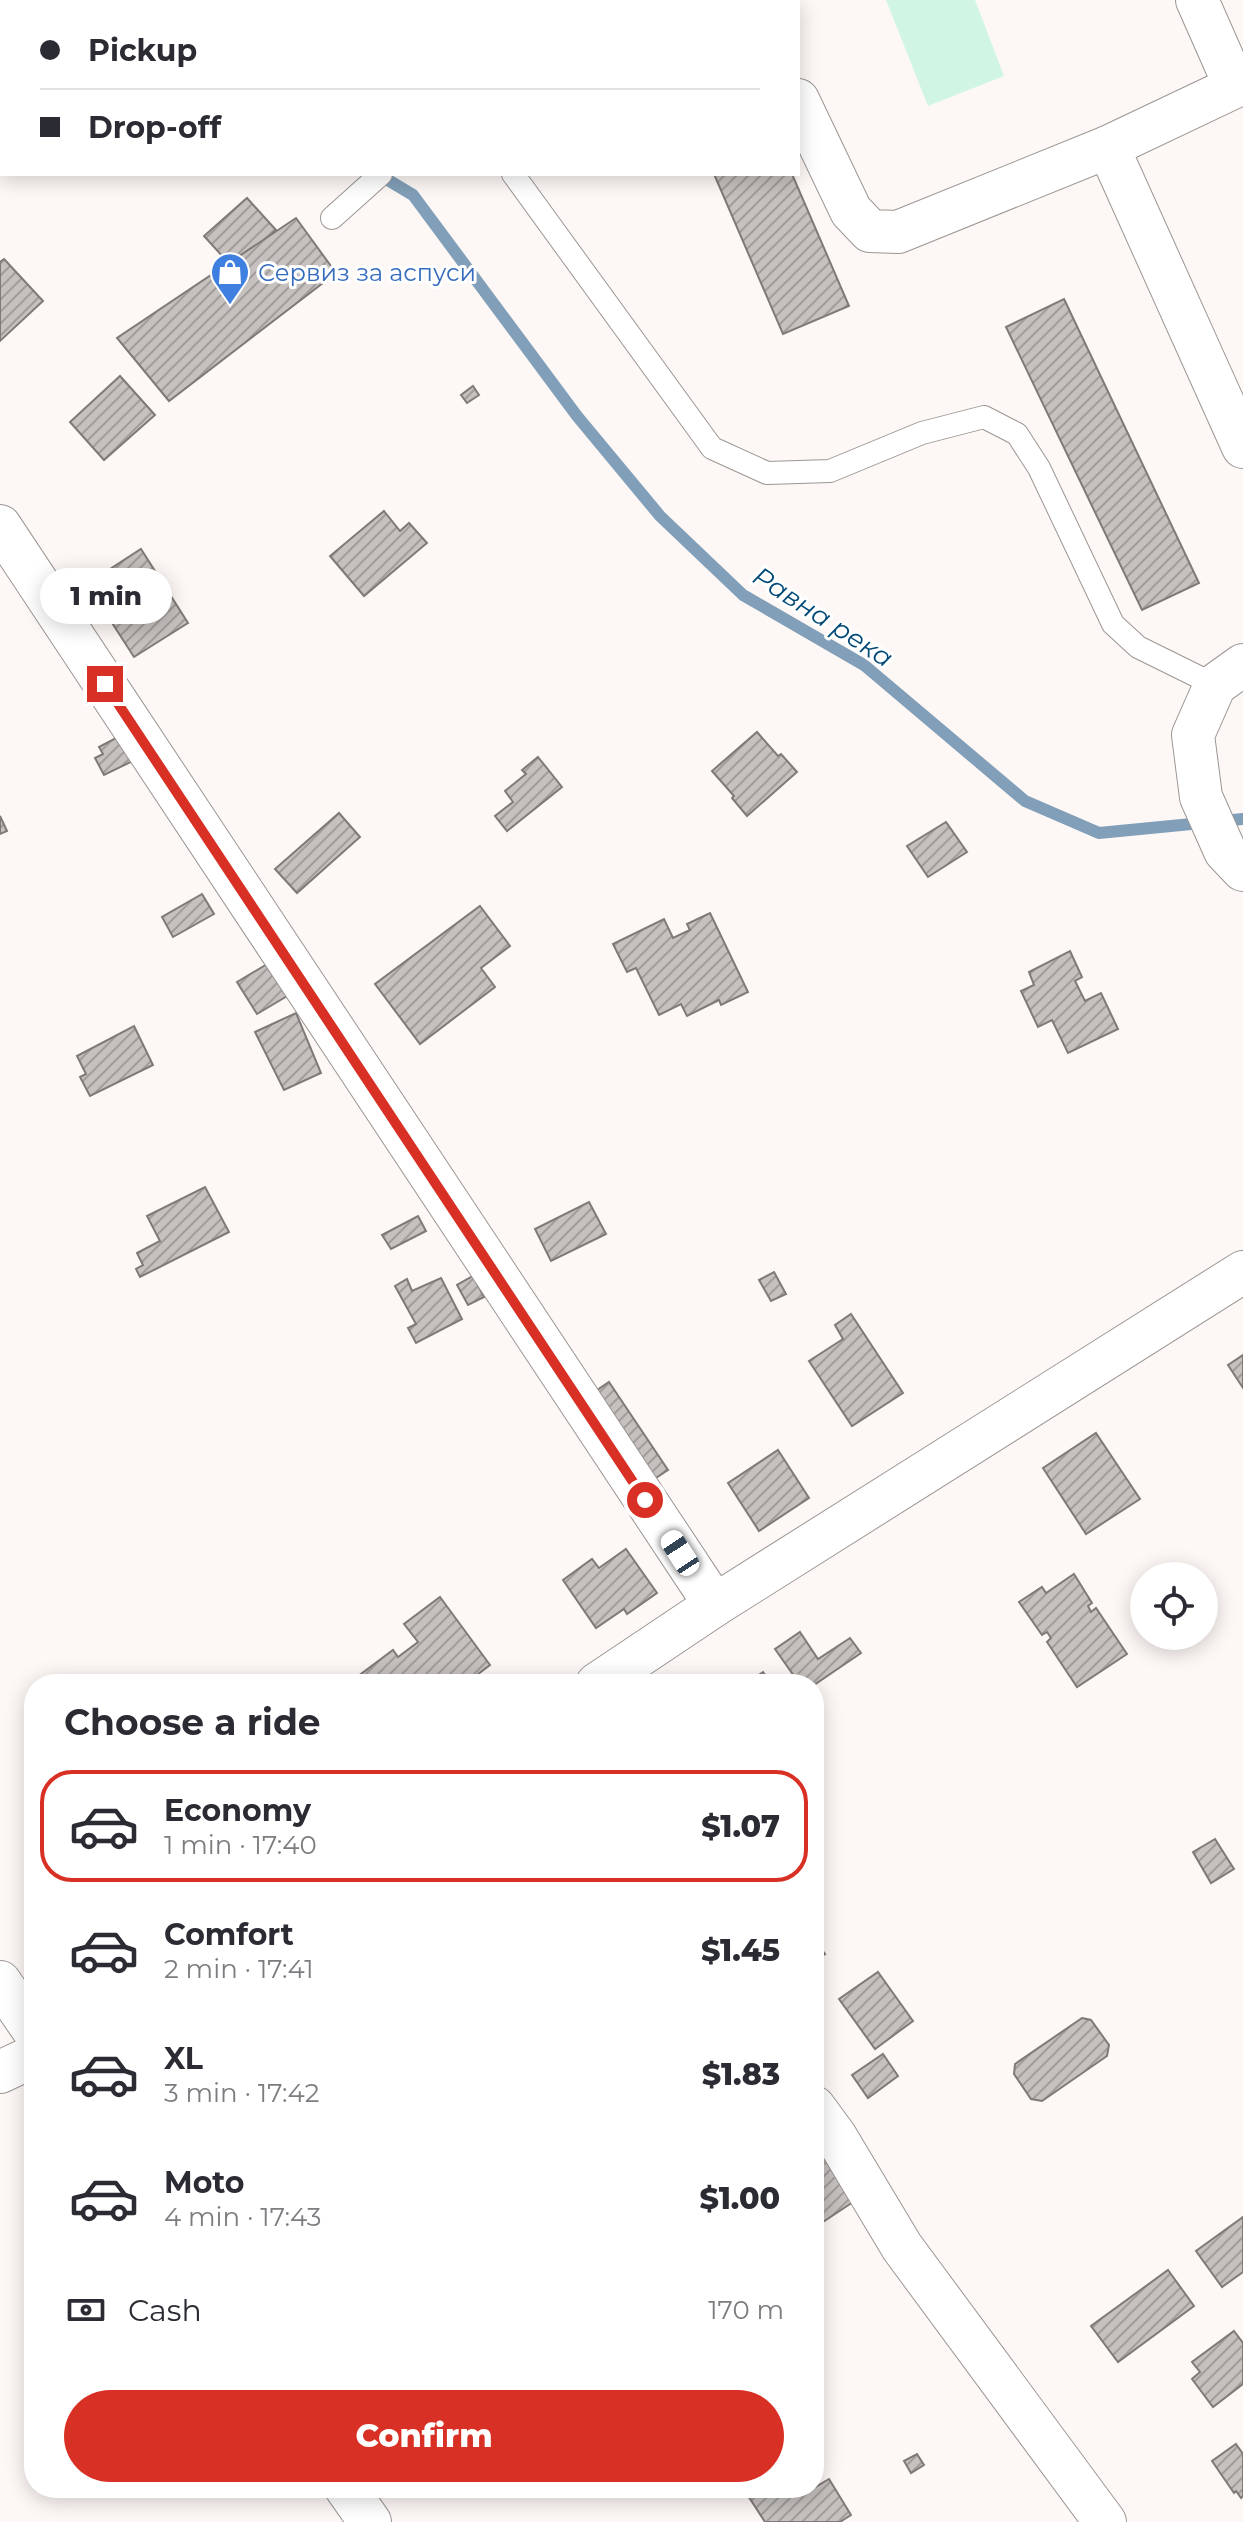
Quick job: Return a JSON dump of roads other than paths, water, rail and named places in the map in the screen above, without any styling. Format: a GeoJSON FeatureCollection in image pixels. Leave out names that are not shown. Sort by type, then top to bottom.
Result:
{"type":"FeatureCollection","features":[{"type":"Feature","properties":{"kind":"street"},"geometry":{"type":"LineString","coordinates":[[800,104],[851,211],[870,231],[898,232],[1108,147],[1239,84],[1197,0]]}},
{"type":"Feature","properties":{"kind":"street"},"geometry":{"type":"LineString","coordinates":[[1108,147],[1243,446]]}},
{"type":"Feature","properties":{"kind":"street"},"geometry":{"type":"LineString","coordinates":[[0,526],[715,1605]]}},
{"type":"Feature","properties":{"kind":"street"},"geometry":{"type":"LineString","coordinates":[[1229,675],[1193,735],[1201,797],[1233,858]]}},
{"type":"Feature","properties":{"kind":"street"},"geometry":{"type":"LineString","coordinates":[[612,1674],[715,1605],[1243,1272]]}},
{"type":"Feature","properties":{"kind":"street"},"geometry":{"type":"LineString","coordinates":[[0,1982],[24,2017]]}},
{"type":"Feature","properties":{"kind":"street"},"geometry":{"type":"LineString","coordinates":[[0,2072],[24,2061]]}},
{"type":"Feature","properties":{"kind":"street"},"geometry":{"type":"LineString","coordinates":[[824,2121],[902,2247],[1105,2522]]}},
{"type":"Feature","properties":{"kind":"street"},"geometry":{"type":"LineString","coordinates":[[353,2498],[370,2522]]}},
{"type":"Feature","properties":{"kind":"lane"},"geometry":{"type":"LineString","coordinates":[[332,218],[379,176]]}},
{"type":"Feature","properties":{"kind":"lane"},"geometry":{"type":"LineString","coordinates":[[514,176],[712,448],[767,473],[830,471],[922,433],[984,417],[1017,434],[1039,468],[1113,624],[1138,647],[1229,675]]}},
{"type":"Feature","properties":{"kind":"waterway","name":"Равна река"},"geometry":{"type":"LineString","coordinates":[[381,176],[413,195],[577,416],[660,516],[743,595],[864,665],[1025,801],[1099,833],[1243,819]]}},
{"type":"Feature","properties":{"kind":"place","name":"Сервиз за аспуси"},"geometry":{"type":"Point","coordinates":[230,306]}}]}
